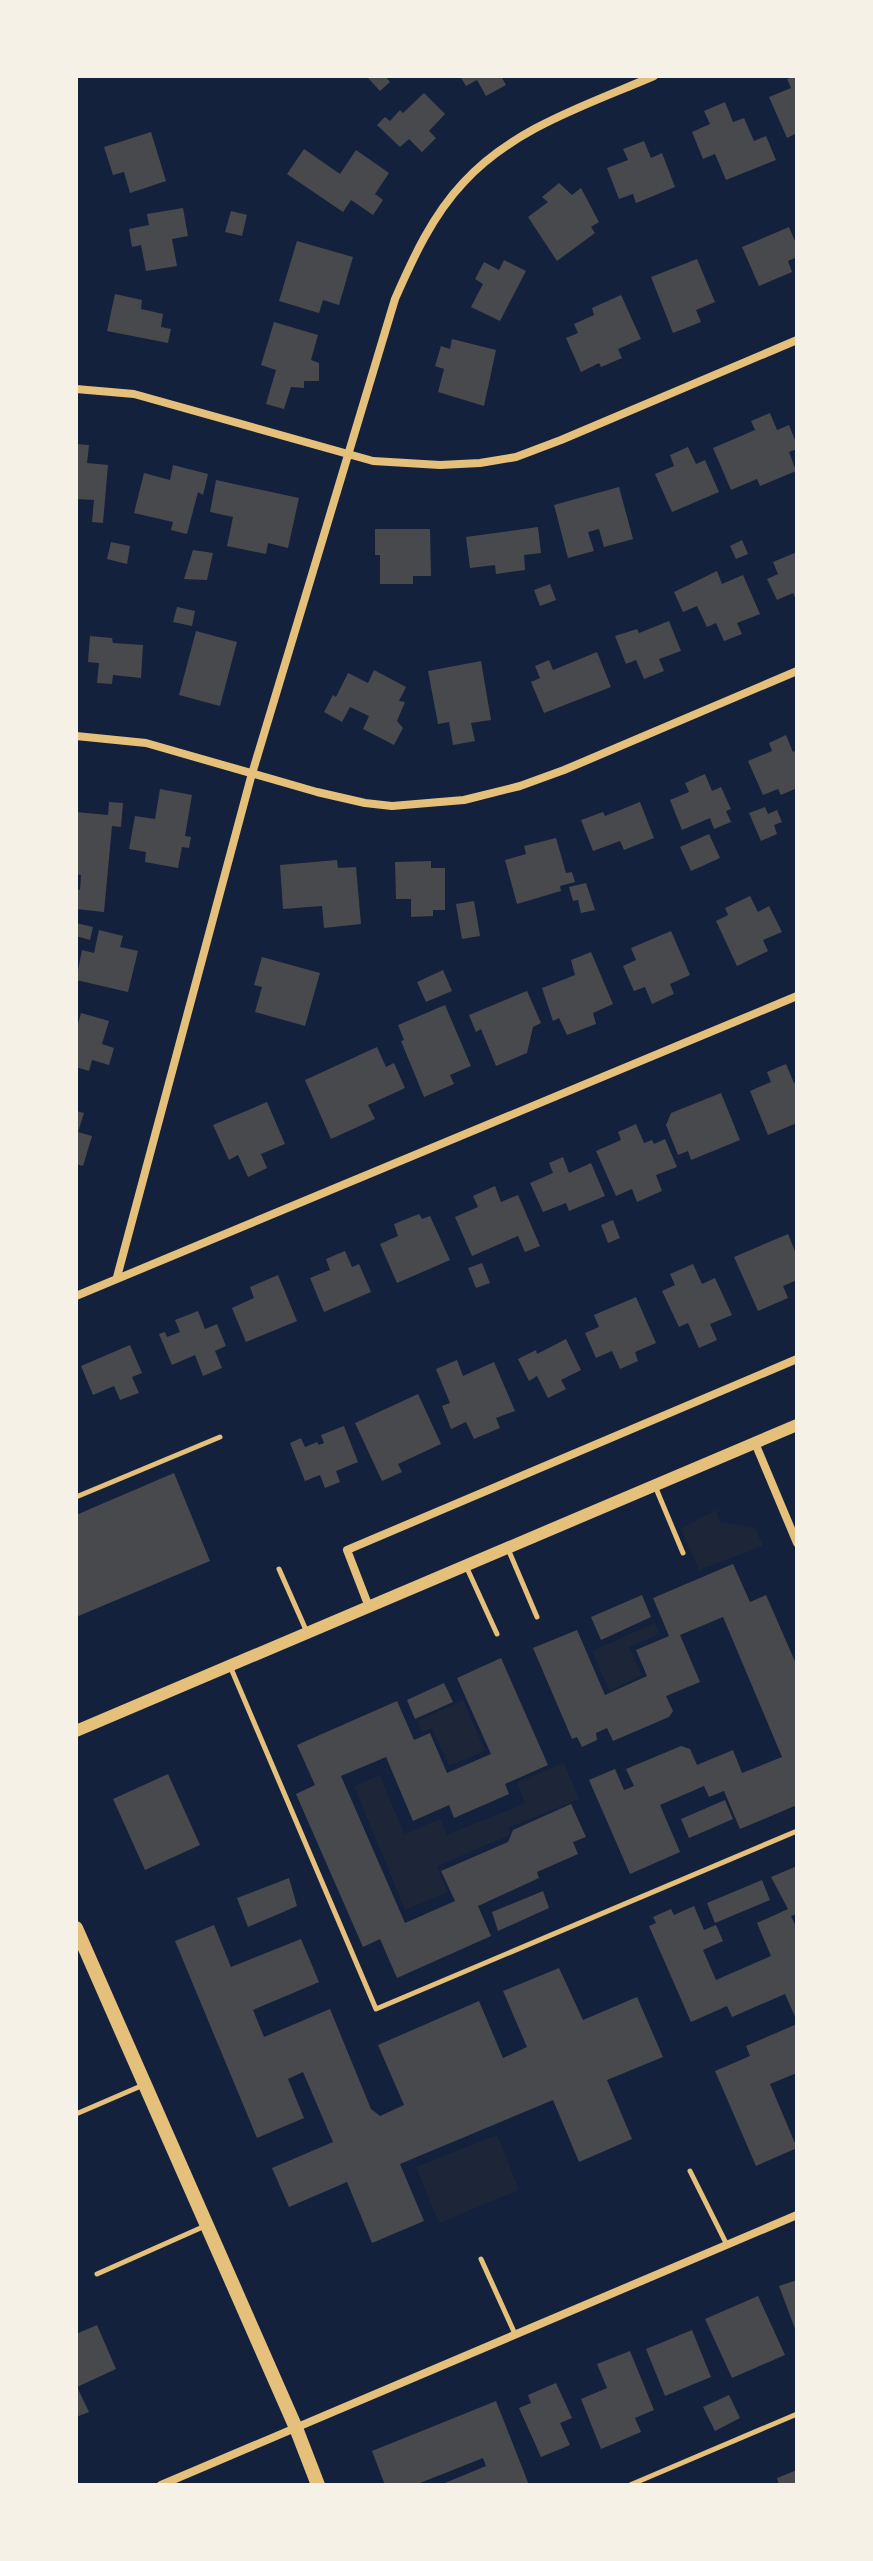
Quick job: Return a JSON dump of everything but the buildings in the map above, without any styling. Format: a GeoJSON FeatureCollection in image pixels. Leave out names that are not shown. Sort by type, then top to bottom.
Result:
{"type":"FeatureCollection","features":[{"type":"Feature","properties":{"kind":"main road"},"geometry":{"type":"LineString","coordinates":[[76,1928],[296,2428],[318,2485]]}},
{"type":"Feature","properties":{"kind":"street"},"geometry":{"type":"LineString","coordinates":[[117,1277],[253,772],[395,299],[439,213],[463,182],[497,152],[533,128],[654,76]]}},
{"type":"Feature","properties":{"kind":"street"},"geometry":{"type":"LineString","coordinates":[[76,389],[134,394],[373,461],[418,465],[480,463],[516,457],[561,440],[797,340]]}},
{"type":"Feature","properties":{"kind":"street"},"geometry":{"type":"LineString","coordinates":[[76,736],[146,743],[365,803],[392,806],[464,800],[520,786],[564,770],[797,671]]}},
{"type":"Feature","properties":{"kind":"street"},"geometry":{"type":"LineString","coordinates":[[76,1296],[797,996]]}},
{"type":"Feature","properties":{"kind":"street"},"geometry":{"type":"LineString","coordinates":[[369,1607],[347,1550],[797,1359]]}},
{"type":"Feature","properties":{"kind":"street"},"geometry":{"type":"LineString","coordinates":[[76,1731],[797,1425]]}},
{"type":"Feature","properties":{"kind":"street"},"geometry":{"type":"LineString","coordinates":[[755,1443],[797,1543]]}},
{"type":"Feature","properties":{"kind":"street"},"geometry":{"type":"LineString","coordinates":[[161,2485],[797,2215]]}},
{"type":"Feature","properties":{"kind":"lane"},"geometry":{"type":"LineString","coordinates":[[76,1497],[220,1437]]}},
{"type":"Feature","properties":{"kind":"lane"},"geometry":{"type":"LineString","coordinates":[[654,1486],[683,1553]]}},
{"type":"Feature","properties":{"kind":"lane"},"geometry":{"type":"LineString","coordinates":[[508,1548],[537,1617]]}},
{"type":"Feature","properties":{"kind":"lane"},"geometry":{"type":"LineString","coordinates":[[466,1565],[497,1634]]}},
{"type":"Feature","properties":{"kind":"lane"},"geometry":{"type":"LineString","coordinates":[[279,1569],[308,1633]]}},
{"type":"Feature","properties":{"kind":"lane"},"geometry":{"type":"LineString","coordinates":[[230,1666],[376,2009],[797,1831]]}},
{"type":"Feature","properties":{"kind":"lane"},"geometry":{"type":"LineString","coordinates":[[77,2112],[145,2085]]}},
{"type":"Feature","properties":{"kind":"lane"},"geometry":{"type":"LineString","coordinates":[[690,2171],[727,2246]]}},
{"type":"Feature","properties":{"kind":"lane"},"geometry":{"type":"LineString","coordinates":[[97,2274],[207,2225]]}},
{"type":"Feature","properties":{"kind":"lane"},"geometry":{"type":"LineString","coordinates":[[481,2259],[516,2336]]}},
{"type":"Feature","properties":{"kind":"lane"},"geometry":{"type":"LineString","coordinates":[[630,2485],[797,2414]]}},
{"type":"Feature","properties":{"kind":"shaded area"},"geometry":{"type":"Polygon","coordinates":[[[716,1510],[720,1522],[755,1528],[763,1546],[699,1570],[681,1529],[716,1510]]]}},
{"type":"Feature","properties":{"kind":"shaded area"},"geometry":{"type":"Polygon","coordinates":[[[655,1623],[659,1634],[629,1647],[642,1675],[609,1691],[592,1651],[655,1623]]]}},
{"type":"Feature","properties":{"kind":"shaded area"},"geometry":{"type":"Polygon","coordinates":[[[463,1700],[485,1751],[449,1766],[432,1728],[422,1732],[417,1721],[463,1700]]]}},
{"type":"Feature","properties":{"kind":"shaded area"},"geometry":{"type":"Polygon","coordinates":[[[564,1763],[579,1799],[508,1828],[510,1835],[437,1866],[448,1892],[405,1910],[354,1786],[380,1775],[404,1834],[440,1819],[447,1835],[525,1803],[517,1782],[564,1763]]]}},
{"type":"Feature","properties":{"kind":"shaded area"},"geometry":{"type":"Polygon","coordinates":[[[497,2135],[519,2190],[439,2223],[416,2167],[497,2135]]]}}]}
